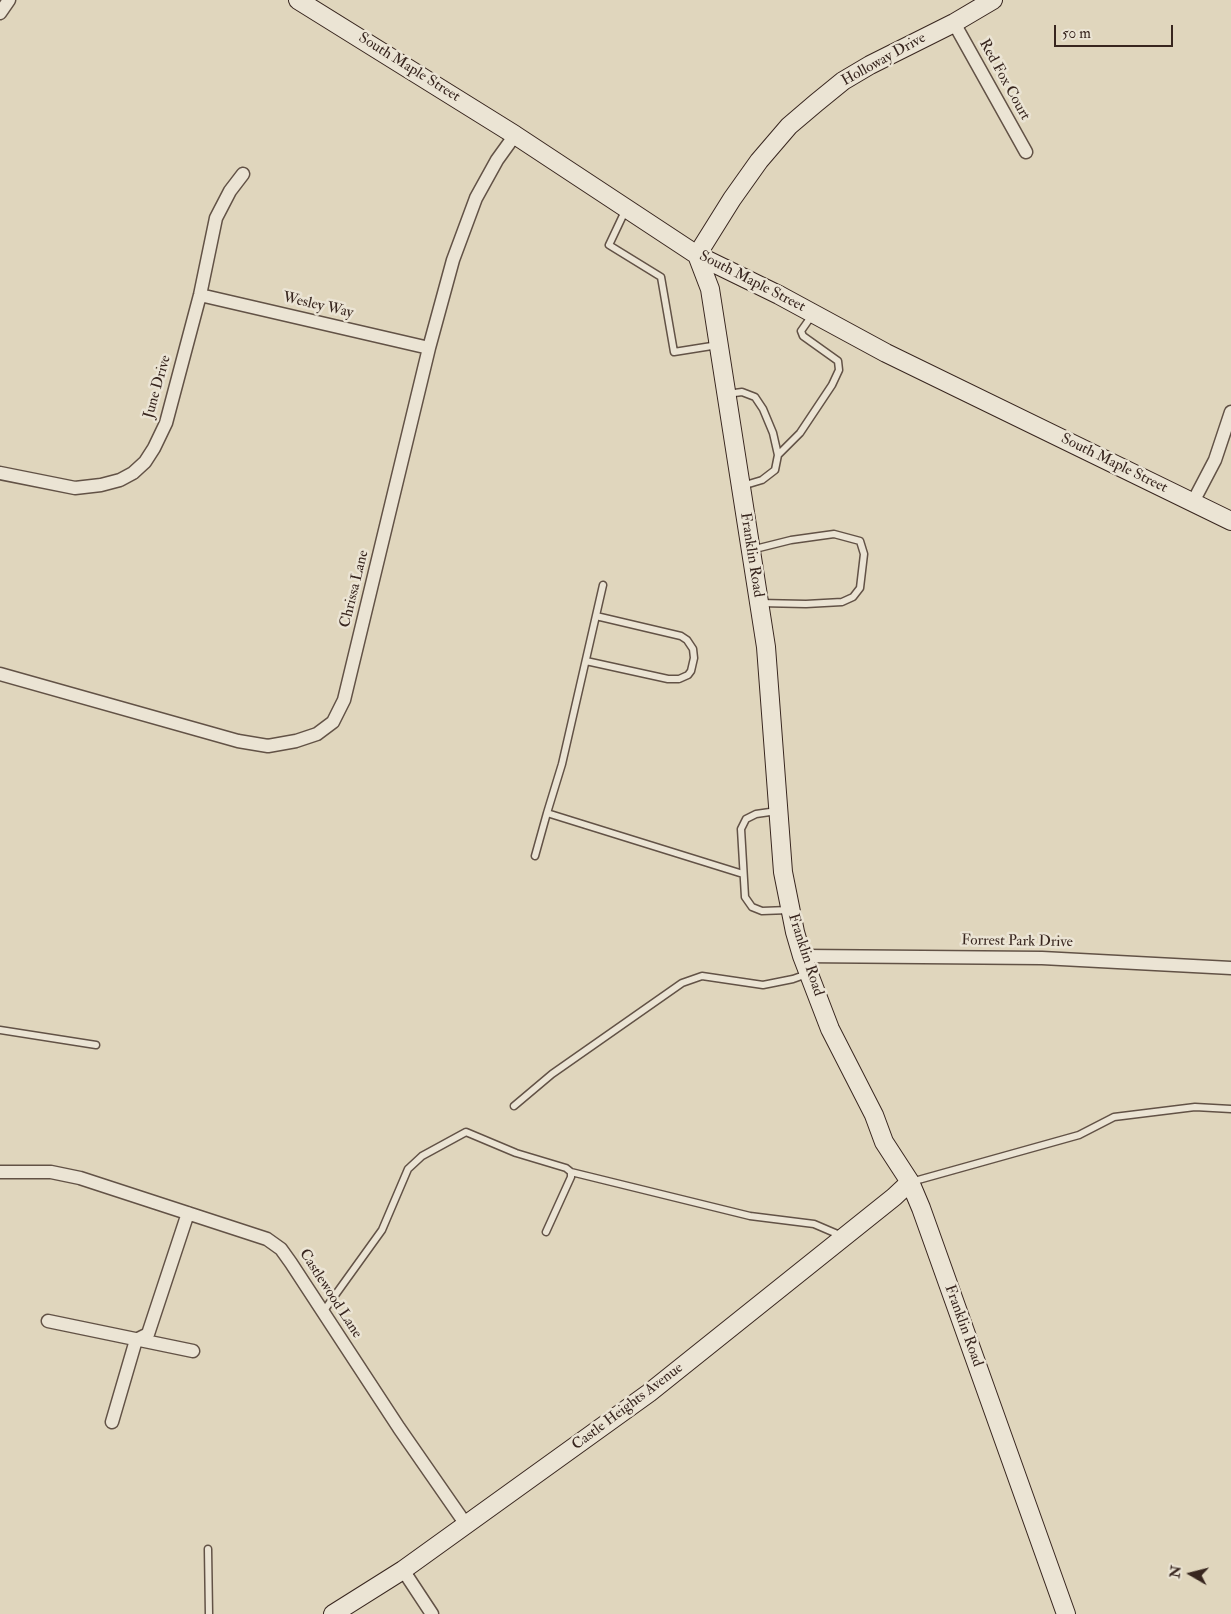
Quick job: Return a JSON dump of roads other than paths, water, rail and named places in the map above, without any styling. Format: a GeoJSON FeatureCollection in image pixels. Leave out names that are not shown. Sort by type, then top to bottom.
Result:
{"type":"FeatureCollection","features":[{"type":"Feature","properties":{"kind":"street"},"geometry":{"type":"LineString","coordinates":[[0,13],[9,0]]}},
{"type":"Feature","properties":{"kind":"street","name":"South Maple Street"},"geometry":{"type":"LineString","coordinates":[[298,0],[516,135],[697,255],[779,295],[886,353],[1231,521]]}},
{"type":"Feature","properties":{"kind":"street","name":"Holloway Drive"},"geometry":{"type":"LineString","coordinates":[[697,255],[732,199],[759,162],[789,126],[816,102],[870,65],[954,23],[994,0]]}},
{"type":"Feature","properties":{"kind":"street","name":"Red Fox Court"},"geometry":{"type":"LineString","coordinates":[[954,23],[1026,152]]}},
{"type":"Feature","properties":{"kind":"street","name":"Chrissa Lane"},"geometry":{"type":"LineString","coordinates":[[0,674],[238,741],[268,746],[296,741],[317,734],[334,722],[344,700],[453,260],[476,198],[497,160],[516,135]]}},
{"type":"Feature","properties":{"kind":"street","name":"June Drive"},"geometry":{"type":"LineString","coordinates":[[0,473],[76,488],[101,485],[120,480],[134,473],[145,462],[166,423],[200,295],[216,218],[230,191],[244,174]]}},
{"type":"Feature","properties":{"kind":"street","name":"Franklin Road"},"geometry":{"type":"LineString","coordinates":[[697,255],[710,289],[766,646],[783,872],[790,910],[802,956],[830,1029],[874,1115],[884,1142],[910,1182],[1066,1614]]}},
{"type":"Feature","properties":{"kind":"street","name":"Wesley Way"},"geometry":{"type":"LineString","coordinates":[[200,295],[430,348]]}},
{"type":"Feature","properties":{"kind":"street"},"geometry":{"type":"LineString","coordinates":[[1193,502],[1215,460],[1231,412]]}},
{"type":"Feature","properties":{"kind":"street","name":"Forrest Park Drive"},"geometry":{"type":"LineString","coordinates":[[802,956],[1042,958],[1231,968]]}},
{"type":"Feature","properties":{"kind":"street","name":"Castlewood Lane"},"geometry":{"type":"LineString","coordinates":[[0,1172],[51,1172],[80,1178],[267,1238],[281,1249],[291,1263],[398,1428],[466,1526]]}},
{"type":"Feature","properties":{"kind":"street","name":"Castle Heights Avenue"},"geometry":{"type":"LineString","coordinates":[[334,1614],[404,1570],[649,1393],[894,1197],[910,1182]]}},
{"type":"Feature","properties":{"kind":"street"},"geometry":{"type":"LineString","coordinates":[[112,1422],[136,1340],[148,1334],[188,1213]]}},
{"type":"Feature","properties":{"kind":"street"},"geometry":{"type":"LineString","coordinates":[[48,1320],[193,1351]]}},
{"type":"Feature","properties":{"kind":"street"},"geometry":{"type":"LineString","coordinates":[[404,1570],[432,1614]]}},
{"type":"Feature","properties":{"kind":"lane"},"geometry":{"type":"LineString","coordinates":[[626,208],[609,245],[661,277],[674,352],[718,345]]}},
{"type":"Feature","properties":{"kind":"lane"},"geometry":{"type":"LineString","coordinates":[[778,455],[800,433],[832,385],[839,370],[838,362],[802,336],[801,331],[812,314]]}},
{"type":"Feature","properties":{"kind":"lane"},"geometry":{"type":"LineString","coordinates":[[726,394],[742,392],[755,397],[763,409],[773,433],[778,455],[775,470],[762,480],[740,487]]}},
{"type":"Feature","properties":{"kind":"lane"},"geometry":{"type":"LineString","coordinates":[[751,550],[791,540],[834,534],[860,541],[864,554],[860,588],[853,597],[842,602],[806,604],[759,603]]}},
{"type":"Feature","properties":{"kind":"lane"},"geometry":{"type":"LineString","coordinates":[[535,856],[562,764],[603,584]]}},
{"type":"Feature","properties":{"kind":"lane"},"geometry":{"type":"LineString","coordinates":[[586,661],[668,679],[679,679],[692,671],[693,650],[687,640],[681,636],[596,616]]}},
{"type":"Feature","properties":{"kind":"lane"},"geometry":{"type":"LineString","coordinates":[[778,810],[756,814],[746,819],[741,829],[745,897],[752,907],[762,912],[790,910]]}},
{"type":"Feature","properties":{"kind":"lane"},"geometry":{"type":"LineString","coordinates":[[547,813],[743,874]]}},
{"type":"Feature","properties":{"kind":"lane"},"geometry":{"type":"LineString","coordinates":[[514,1106],[552,1074],[682,983],[702,976],[763,985],[793,979],[809,973]]}},
{"type":"Feature","properties":{"kind":"lane"},"geometry":{"type":"LineString","coordinates":[[0,1030],[96,1045]]}},
{"type":"Feature","properties":{"kind":"lane"},"geometry":{"type":"LineString","coordinates":[[910,1182],[1079,1135],[1114,1117],[1195,1107],[1231,1109]]}},
{"type":"Feature","properties":{"kind":"lane"},"geometry":{"type":"LineString","coordinates":[[322,1312],[382,1230],[408,1169],[422,1156],[466,1132],[516,1153],[566,1168],[571,1172],[750,1216],[814,1224],[844,1237]]}},
{"type":"Feature","properties":{"kind":"lane"},"geometry":{"type":"LineString","coordinates":[[546,1232],[571,1177],[571,1172]]}},
{"type":"Feature","properties":{"kind":"lane"},"geometry":{"type":"LineString","coordinates":[[208,1549],[210,1614]]}}]}
